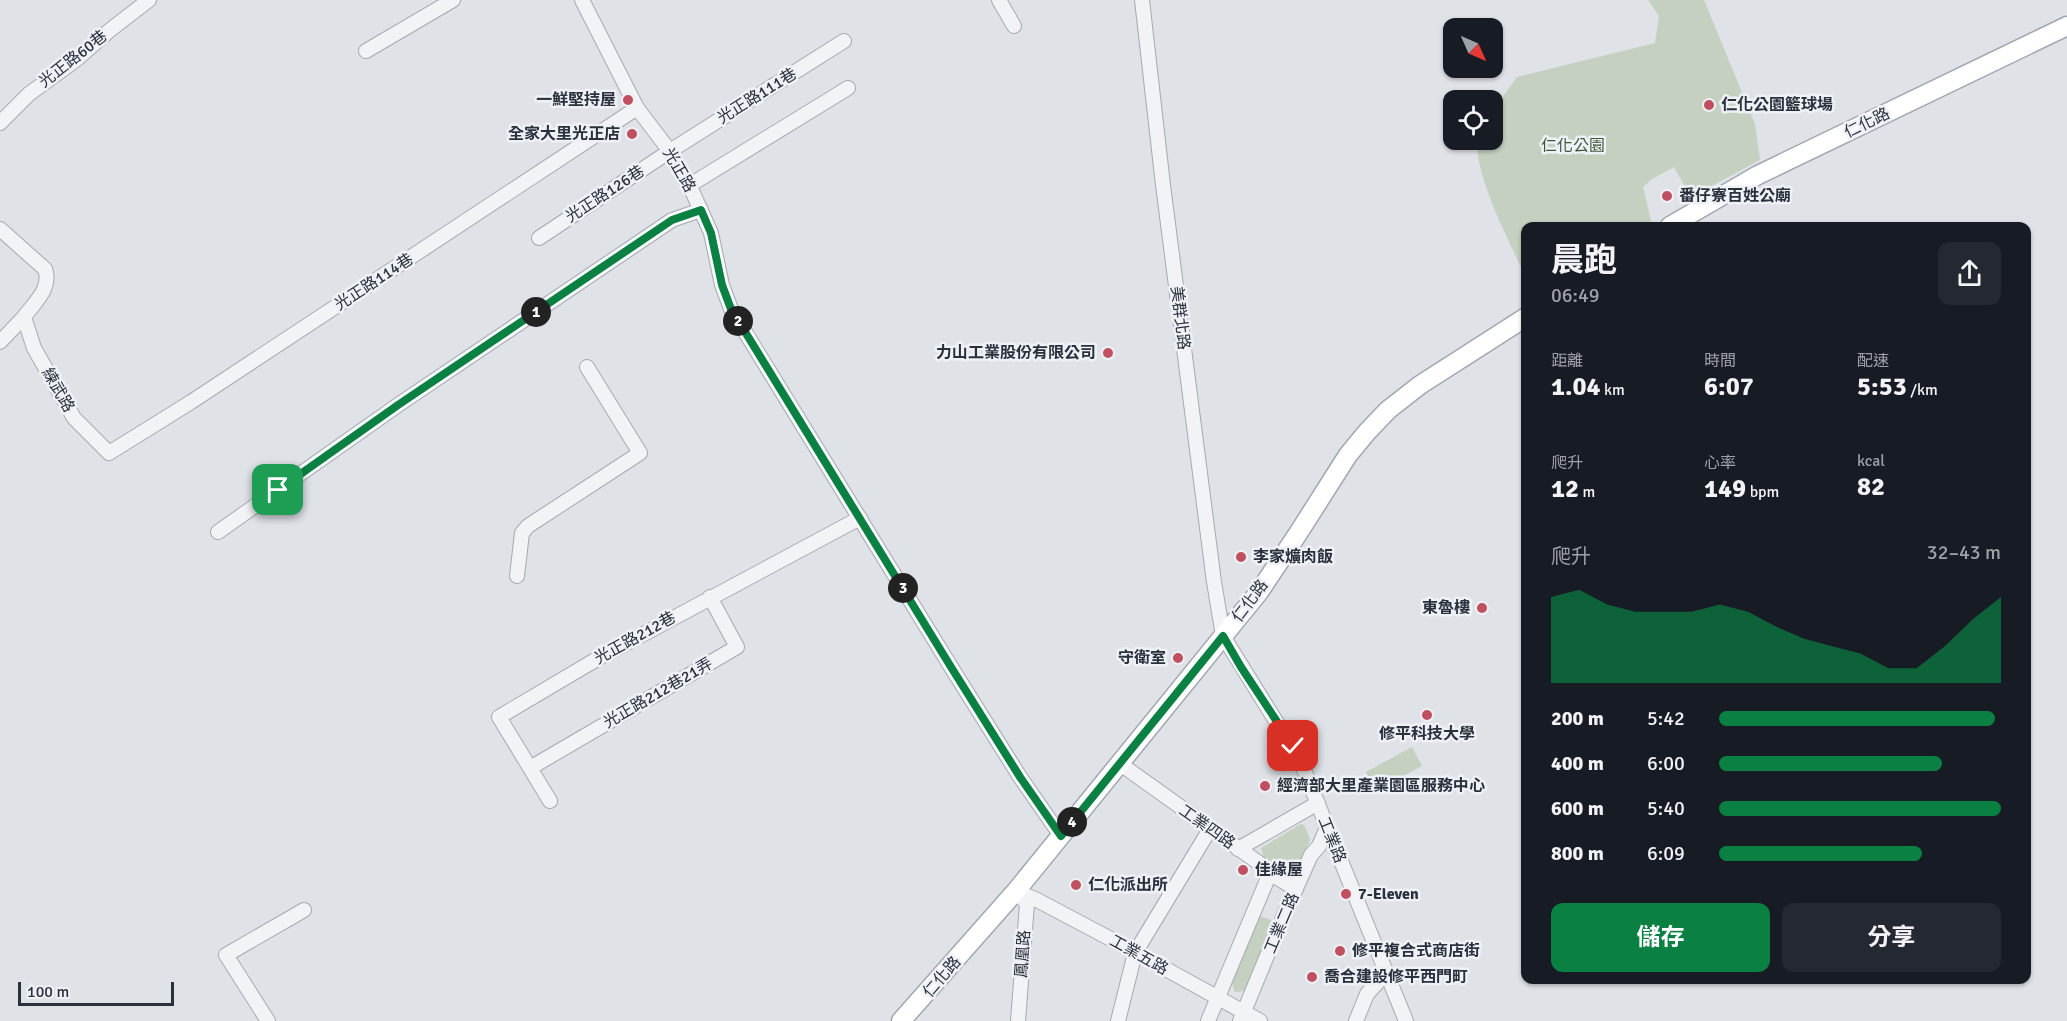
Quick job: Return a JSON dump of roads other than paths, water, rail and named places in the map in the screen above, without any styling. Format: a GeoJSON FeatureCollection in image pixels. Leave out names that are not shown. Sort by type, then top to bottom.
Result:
{"type":"FeatureCollection","features":[{"type":"Feature","properties":{"kind":"main road","name":"仁化路"},"geometry":{"type":"LineString","coordinates":[[1677,222],[1758,175],[2067,26]]}},
{"type":"Feature","properties":{"kind":"main road","name":"仁化路"},"geometry":{"type":"LineString","coordinates":[[902,1021],[1016,891],[1258,592],[1348,455],[1367,432],[1388,410],[1420,385],[1521,320]]}},
{"type":"Feature","properties":{"kind":"street","name":"光正路60巷"},"geometry":{"type":"LineString","coordinates":[[0,123],[28,94],[77,59],[149,0]]}},
{"type":"Feature","properties":{"kind":"street"},"geometry":{"type":"LineString","coordinates":[[366,51],[453,0]]}},
{"type":"Feature","properties":{"kind":"street","name":"光正路"},"geometry":{"type":"LineString","coordinates":[[582,0],[637,108],[670,151],[690,185],[711,233],[728,303],[990,729],[1061,836]]}},
{"type":"Feature","properties":{"kind":"street"},"geometry":{"type":"LineString","coordinates":[[999,0],[1014,26]]}},
{"type":"Feature","properties":{"kind":"street","name":"美群北路"},"geometry":{"type":"LineString","coordinates":[[1142,0],[1163,185],[1214,582],[1223,636]]}},
{"type":"Feature","properties":{"kind":"street","name":"光正路111巷"},"geometry":{"type":"LineString","coordinates":[[670,151],[844,41]]}},
{"type":"Feature","properties":{"kind":"street"},"geometry":{"type":"LineString","coordinates":[[690,185],[848,88]]}},
{"type":"Feature","properties":{"kind":"street","name":"光正路114巷"},"geometry":{"type":"LineString","coordinates":[[109,453],[191,402],[637,108]]}},
{"type":"Feature","properties":{"kind":"street","name":"光正路126巷"},"geometry":{"type":"LineString","coordinates":[[539,237],[670,151]]}},
{"type":"Feature","properties":{"kind":"street"},"geometry":{"type":"LineString","coordinates":[[218,532],[398,405],[672,220],[701,210]]}},
{"type":"Feature","properties":{"kind":"street"},"geometry":{"type":"LineString","coordinates":[[0,229],[40,263],[48,277],[44,291],[24,317],[0,342]]}},
{"type":"Feature","properties":{"kind":"street","name":"練武路"},"geometry":{"type":"LineString","coordinates":[[24,317],[34,348],[74,418],[109,453]]}},
{"type":"Feature","properties":{"kind":"street"},"geometry":{"type":"LineString","coordinates":[[517,576],[522,533],[528,526],[640,453],[586,367]]}},
{"type":"Feature","properties":{"kind":"street","name":"光正路212巷"},"geometry":{"type":"LineString","coordinates":[[550,801],[499,717],[597,659],[861,518]]}},
{"type":"Feature","properties":{"kind":"street","name":"光正路212巷21弄"},"geometry":{"type":"LineString","coordinates":[[530,768],[736,647],[710,597]]}},
{"type":"Feature","properties":{"kind":"street","name":"工業路"},"geometry":{"type":"LineString","coordinates":[[1223,636],[1293,746],[1406,1021]]}},
{"type":"Feature","properties":{"kind":"street","name":"工業四路"},"geometry":{"type":"LineString","coordinates":[[1119,763],[1270,873],[1296,889]]}},
{"type":"Feature","properties":{"kind":"street"},"geometry":{"type":"LineString","coordinates":[[1238,849],[1317,803]]}},
{"type":"Feature","properties":{"kind":"street","name":"工業二路"},"geometry":{"type":"LineString","coordinates":[[1242,1017],[1311,855],[1319,846],[1327,828]]}},
{"type":"Feature","properties":{"kind":"street"},"geometry":{"type":"LineString","coordinates":[[1118,1021],[1135,953],[1210,829]]}},
{"type":"Feature","properties":{"kind":"street","name":"工業二路"},"geometry":{"type":"LineString","coordinates":[[1208,1021],[1270,873]]}},
{"type":"Feature","properties":{"kind":"street","name":"工業五路"},"geometry":{"type":"LineString","coordinates":[[1016,891],[1048,905],[1218,998],[1242,1017],[1260,1021]]}},
{"type":"Feature","properties":{"kind":"street","name":"鳳凰路"},"geometry":{"type":"LineString","coordinates":[[1016,891],[1027,904],[1018,1021]]}},
{"type":"Feature","properties":{"kind":"street"},"geometry":{"type":"LineString","coordinates":[[268,1021],[226,955],[304,910]]}},
{"type":"Feature","properties":{"kind":"street"},"geometry":{"type":"LineString","coordinates":[[1356,1021],[1368,994],[1387,972]]}},
{"type":"Feature","properties":{"kind":"place","name":"一鮮堅持屋"},"geometry":{"type":"Point","coordinates":[628,100]}},
{"type":"Feature","properties":{"kind":"place","name":"仁化公園籃球場"},"geometry":{"type":"Point","coordinates":[1709,105]}},
{"type":"Feature","properties":{"kind":"place","name":"全家大里光正店"},"geometry":{"type":"Point","coordinates":[632,134]}},
{"type":"Feature","properties":{"kind":"place","name":"番仔寮百姓公廟"},"geometry":{"type":"Point","coordinates":[1667,196]}},
{"type":"Feature","properties":{"kind":"place","name":"力山工業股份有限公司"},"geometry":{"type":"Point","coordinates":[1108,353]}},
{"type":"Feature","properties":{"kind":"place","name":"李家爌肉飯"},"geometry":{"type":"Point","coordinates":[1241,557]}},
{"type":"Feature","properties":{"kind":"place","name":"東魯樓"},"geometry":{"type":"Point","coordinates":[1482,608]}},
{"type":"Feature","properties":{"kind":"place","name":"守衛室"},"geometry":{"type":"Point","coordinates":[1178,658]}},
{"type":"Feature","properties":{"kind":"place","name":"修平科技大學"},"geometry":{"type":"Point","coordinates":[1427,715]}},
{"type":"Feature","properties":{"kind":"place","name":"經濟部大里產業園區服務中心"},"geometry":{"type":"Point","coordinates":[1265,786]}},
{"type":"Feature","properties":{"kind":"place","name":"佳緣屋"},"geometry":{"type":"Point","coordinates":[1243,870]}},
{"type":"Feature","properties":{"kind":"place","name":"仁化派出所"},"geometry":{"type":"Point","coordinates":[1076,885]}},
{"type":"Feature","properties":{"kind":"place","name":"7-Eleven"},"geometry":{"type":"Point","coordinates":[1346,894]}},
{"type":"Feature","properties":{"kind":"place","name":"修平複合式商店街"},"geometry":{"type":"Point","coordinates":[1340,951]}},
{"type":"Feature","properties":{"kind":"place","name":"喬合建設修平西門町"},"geometry":{"type":"Point","coordinates":[1312,977]}},
{"type":"Feature","properties":{"kind":"park label","name":"仁化公園"},"geometry":{"type":"Point","coordinates":[1573,146]}}]}
